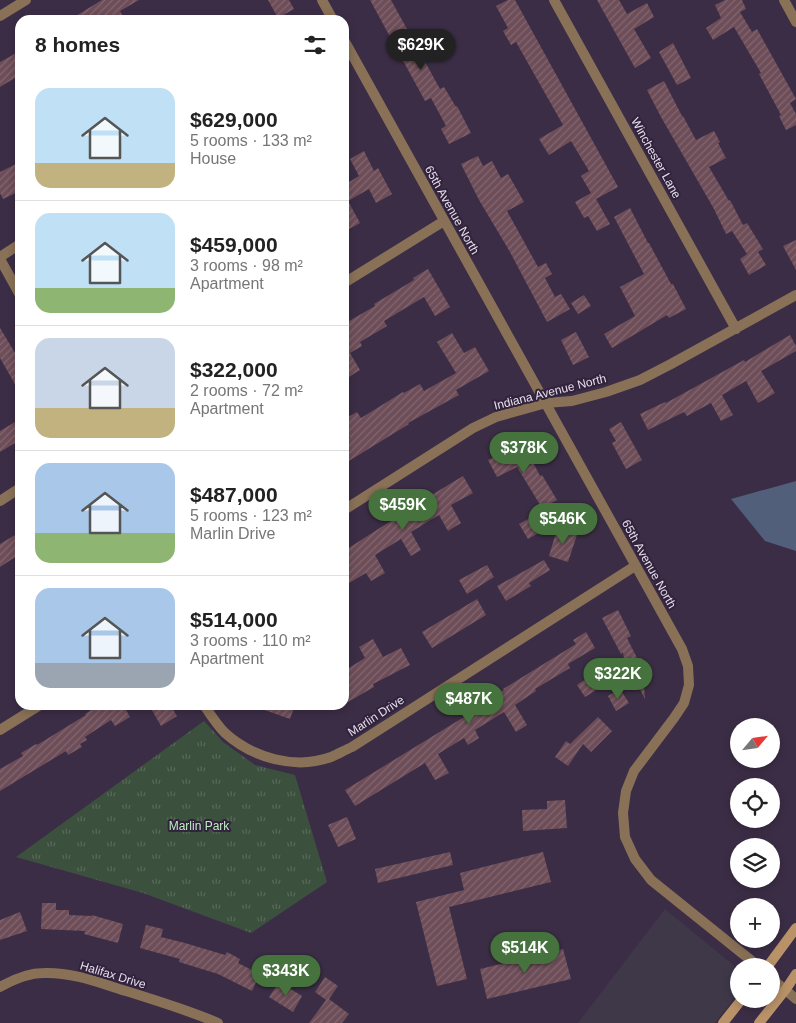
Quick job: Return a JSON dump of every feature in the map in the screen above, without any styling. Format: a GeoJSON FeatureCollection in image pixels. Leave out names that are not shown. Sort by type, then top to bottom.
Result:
{"type":"FeatureCollection","features":[{"type":"Feature","properties":{"kind":"main road"},"geometry":{"type":"LineString","coordinates":[[774,958],[796,928]]}},
{"type":"Feature","properties":{"kind":"main road"},"geometry":{"type":"LineString","coordinates":[[759,1023],[796,974]]}},
{"type":"Feature","properties":{"kind":"main road"},"geometry":{"type":"LineString","coordinates":[[723,1023],[735,1008]]}},
{"type":"Feature","properties":{"kind":"street"},"geometry":{"type":"LineString","coordinates":[[0,16],[26,0]]}},
{"type":"Feature","properties":{"kind":"street"},"geometry":{"type":"LineString","coordinates":[[322,0],[330,15]]}},
{"type":"Feature","properties":{"kind":"street","name":"Winchester Lane"},"geometry":{"type":"LineString","coordinates":[[554,0],[736,329]]}},
{"type":"Feature","properties":{"kind":"street"},"geometry":{"type":"LineString","coordinates":[[784,0],[796,22]]}},
{"type":"Feature","properties":{"kind":"street","name":"65th Avenue North"},"geometry":{"type":"LineString","coordinates":[[349,50],[682,650],[688,666],[689,685],[684,703],[634,771],[626,791],[623,814],[625,837],[634,859],[651,880],[748,958]]}},
{"type":"Feature","properties":{"kind":"street"},"geometry":{"type":"LineString","coordinates":[[349,280],[444,221]]}},
{"type":"Feature","properties":{"kind":"street"},"geometry":{"type":"LineString","coordinates":[[15,248],[0,258],[15,286]]}},
{"type":"Feature","properties":{"kind":"street","name":"Indiana Avenue North"},"geometry":{"type":"LineString","coordinates":[[349,507],[473,428],[496,417],[546,403],[572,401],[640,380],[796,295]]}},
{"type":"Feature","properties":{"kind":"street"},"geometry":{"type":"LineString","coordinates":[[0,501],[15,491]]}},
{"type":"Feature","properties":{"kind":"street","name":"Marlin Drive"},"geometry":{"type":"LineString","coordinates":[[208,710],[224,732],[241,746],[263,756],[285,761],[309,762],[331,757],[352,747],[635,566]]}},
{"type":"Feature","properties":{"kind":"street"},"geometry":{"type":"LineString","coordinates":[[0,730],[32,710]]}},
{"type":"Feature","properties":{"kind":"street","name":"Halifax Drive"},"geometry":{"type":"LineString","coordinates":[[0,987],[22,976],[43,973],[61,974],[100,983],[198,1014],[218,1023]]}},
{"type":"Feature","properties":{"kind":"street"},"geometry":{"type":"LineString","coordinates":[[780,985],[796,999]]}},
{"type":"Feature","properties":{"kind":"shaded area"},"geometry":{"type":"Polygon","coordinates":[[[665,909],[730,963],[730,1004],[715,1023],[578,1023],[665,909]]]}},
{"type":"Feature","properties":{"kind":"green space","name":"Marlin Park"},"geometry":{"type":"Polygon","coordinates":[[[204,721],[223,742],[255,765],[295,775],[327,882],[251,933],[143,893],[16,857],[204,721]]]}},
{"type":"Feature","properties":{"kind":"water"},"geometry":{"type":"Polygon","coordinates":[[[796,481],[796,551],[765,541],[731,499],[796,481]]]}},
{"type":"Feature","properties":{"kind":"building"},"geometry":{"type":"Polygon","coordinates":[[[102,0],[139,0],[120,11],[122,15],[77,15],[102,0]]]}},
{"type":"Feature","properties":{"kind":"building"},"geometry":{"type":"Polygon","coordinates":[[[268,0],[289,0],[294,9],[283,15],[276,15],[268,0]]]}},
{"type":"Feature","properties":{"kind":"building"},"geometry":{"type":"Polygon","coordinates":[[[370,0],[391,0],[440,89],[444,87],[457,106],[471,133],[449,144],[441,129],[446,126],[431,98],[425,101],[370,0]]]}},
{"type":"Feature","properties":{"kind":"building"},"geometry":{"type":"Polygon","coordinates":[[[508,0],[515,0],[618,187],[596,199],[610,224],[597,231],[588,216],[584,218],[575,202],[591,193],[581,176],[589,171],[571,141],[549,155],[539,139],[563,125],[516,42],[511,45],[503,31],[508,28],[496,6],[508,0]]]}},
{"type":"Feature","properties":{"kind":"building"},"geometry":{"type":"Polygon","coordinates":[[[597,0],[619,0],[627,14],[647,3],[654,17],[634,29],[651,58],[635,68],[597,0]]]}},
{"type":"Feature","properties":{"kind":"building"},"geometry":{"type":"Polygon","coordinates":[[[725,0],[742,0],[746,9],[740,12],[752,32],[757,29],[796,99],[790,103],[796,114],[796,125],[786,130],[779,116],[781,115],[759,74],[761,73],[734,27],[713,40],[706,28],[721,18],[715,5],[725,0]]]}},
{"type":"Feature","properties":{"kind":"building"},"geometry":{"type":"Polygon","coordinates":[[[673,43],[691,78],[677,85],[659,52],[673,43]]]}},
{"type":"Feature","properties":{"kind":"building"},"geometry":{"type":"Polygon","coordinates":[[[15,54],[15,78],[0,87],[0,62],[15,54]]]}},
{"type":"Feature","properties":{"kind":"building"},"geometry":{"type":"Polygon","coordinates":[[[664,81],[696,140],[714,131],[720,142],[718,143],[726,158],[709,167],[743,225],[747,223],[763,249],[758,252],[766,265],[749,275],[740,259],[747,254],[732,231],[726,234],[714,209],[647,90],[664,81]]]}},
{"type":"Feature","properties":{"kind":"building"},"geometry":{"type":"Polygon","coordinates":[[[364,151],[374,171],[378,168],[392,194],[376,203],[369,189],[349,200],[349,182],[359,176],[350,159],[364,151]]]}},
{"type":"Feature","properties":{"kind":"building"},"geometry":{"type":"Polygon","coordinates":[[[478,156],[483,166],[492,161],[501,178],[508,174],[524,202],[507,211],[538,267],[546,263],[552,274],[545,278],[555,297],[561,294],[570,309],[547,322],[461,164],[478,156]]]}},
{"type":"Feature","properties":{"kind":"building"},"geometry":{"type":"Polygon","coordinates":[[[15,164],[15,193],[3,199],[0,193],[0,172],[15,164]]]}},
{"type":"Feature","properties":{"kind":"building"},"geometry":{"type":"Polygon","coordinates":[[[349,203],[360,223],[349,229],[349,203]]]}},
{"type":"Feature","properties":{"kind":"building"},"geometry":{"type":"Polygon","coordinates":[[[630,208],[686,309],[669,318],[667,315],[612,348],[604,334],[635,316],[620,287],[644,274],[614,217],[630,208]]]}},
{"type":"Feature","properties":{"kind":"building"},"geometry":{"type":"Polygon","coordinates":[[[796,240],[796,270],[783,246],[796,240]]]}},
{"type":"Feature","properties":{"kind":"building"},"geometry":{"type":"Polygon","coordinates":[[[428,269],[450,307],[435,316],[424,297],[384,321],[387,326],[360,342],[362,346],[350,353],[360,370],[349,377],[349,321],[414,280],[413,278],[428,269]]]}},
{"type":"Feature","properties":{"kind":"building"},"geometry":{"type":"Polygon","coordinates":[[[584,295],[591,306],[578,314],[571,303],[584,295]]]}},
{"type":"Feature","properties":{"kind":"building"},"geometry":{"type":"Polygon","coordinates":[[[0,328],[15,353],[15,384],[0,358],[0,328]]]}},
{"type":"Feature","properties":{"kind":"building"},"geometry":{"type":"Polygon","coordinates":[[[576,332],[589,357],[573,365],[561,340],[576,332]]]}},
{"type":"Feature","properties":{"kind":"building"},"geometry":{"type":"Polygon","coordinates":[[[452,333],[464,353],[475,347],[489,371],[456,390],[459,395],[408,423],[349,461],[349,416],[357,412],[361,418],[403,392],[420,384],[424,391],[456,373],[437,342],[452,333]]]}},
{"type":"Feature","properties":{"kind":"building"},"geometry":{"type":"Polygon","coordinates":[[[790,335],[796,346],[796,351],[761,371],[775,393],[758,403],[746,381],[722,395],[733,415],[721,421],[711,403],[687,416],[684,412],[648,430],[640,414],[666,403],[744,360],[745,362],[790,335]]]}},
{"type":"Feature","properties":{"kind":"building"},"geometry":{"type":"Polygon","coordinates":[[[15,422],[15,443],[0,452],[0,431],[15,422]]]}},
{"type":"Feature","properties":{"kind":"building"},"geometry":{"type":"Polygon","coordinates":[[[621,422],[642,460],[626,469],[612,443],[616,441],[609,429],[621,422]]]}},
{"type":"Feature","properties":{"kind":"building"},"geometry":{"type":"Polygon","coordinates":[[[516,447],[521,458],[529,454],[540,476],[542,475],[557,500],[542,508],[517,467],[497,477],[488,460],[516,447]]]}},
{"type":"Feature","properties":{"kind":"building"},"geometry":{"type":"Polygon","coordinates":[[[463,476],[473,493],[451,505],[461,523],[448,531],[439,515],[411,532],[421,550],[411,556],[401,539],[375,555],[385,573],[371,581],[366,573],[349,583],[349,548],[463,476]]]}},
{"type":"Feature","properties":{"kind":"building"},"geometry":{"type":"Polygon","coordinates":[[[541,512],[549,527],[528,539],[519,524],[541,512]]]}},
{"type":"Feature","properties":{"kind":"building"},"geometry":{"type":"Polygon","coordinates":[[[557,529],[577,535],[568,562],[549,556],[557,529]]]}},
{"type":"Feature","properties":{"kind":"building"},"geometry":{"type":"Polygon","coordinates":[[[15,535],[15,557],[0,567],[0,544],[15,535]]]}},
{"type":"Feature","properties":{"kind":"building"},"geometry":{"type":"Polygon","coordinates":[[[544,560],[550,570],[529,583],[531,586],[506,601],[497,586],[544,560]]]}},
{"type":"Feature","properties":{"kind":"building"},"geometry":{"type":"Polygon","coordinates":[[[487,565],[494,577],[467,594],[459,580],[487,565]]]}},
{"type":"Feature","properties":{"kind":"building"},"geometry":{"type":"Polygon","coordinates":[[[477,599],[486,615],[432,648],[422,632],[477,599]]]}},
{"type":"Feature","properties":{"kind":"building"},"geometry":{"type":"Polygon","coordinates":[[[618,610],[631,636],[627,638],[637,658],[642,658],[645,699],[624,659],[623,652],[621,654],[602,618],[618,610]]]}},
{"type":"Feature","properties":{"kind":"building"},"geometry":{"type":"Polygon","coordinates":[[[586,632],[595,648],[568,664],[570,668],[535,689],[536,691],[515,705],[527,725],[516,732],[504,712],[475,730],[479,738],[468,745],[464,738],[438,754],[449,773],[435,780],[425,763],[355,806],[345,790],[464,717],[463,715],[576,644],[573,640],[586,632]]]}},
{"type":"Feature","properties":{"kind":"building"},"geometry":{"type":"Polygon","coordinates":[[[373,639],[383,657],[401,648],[410,665],[373,684],[374,687],[349,701],[349,668],[365,658],[359,647],[373,639]]]}},
{"type":"Feature","properties":{"kind":"building"},"geometry":{"type":"Polygon","coordinates":[[[590,676],[598,689],[585,697],[577,685],[590,676]]]}},
{"type":"Feature","properties":{"kind":"building"},"geometry":{"type":"Polygon","coordinates":[[[620,689],[629,703],[616,711],[608,696],[620,689]]]}},
{"type":"Feature","properties":{"kind":"building"},"geometry":{"type":"Polygon","coordinates":[[[91,710],[126,710],[130,717],[115,726],[111,720],[85,737],[87,740],[80,744],[82,747],[68,755],[66,751],[0,791],[0,769],[23,756],[21,753],[91,710]]]}},
{"type":"Feature","properties":{"kind":"building"},"geometry":{"type":"Polygon","coordinates":[[[152,710],[173,710],[177,716],[161,726],[152,710]]]}},
{"type":"Feature","properties":{"kind":"building"},"geometry":{"type":"Polygon","coordinates":[[[264,710],[293,710],[290,719],[264,710]]]}},
{"type":"Feature","properties":{"kind":"building"},"geometry":{"type":"Polygon","coordinates":[[[598,717],[612,731],[591,752],[583,744],[568,766],[555,757],[566,741],[570,744],[598,717]]]}},
{"type":"Feature","properties":{"kind":"building"},"geometry":{"type":"Polygon","coordinates":[[[565,800],[567,828],[523,831],[522,810],[547,809],[547,801],[565,800]]]}},
{"type":"Feature","properties":{"kind":"building"},"geometry":{"type":"Polygon","coordinates":[[[347,817],[356,839],[338,847],[328,825],[347,817]]]}},
{"type":"Feature","properties":{"kind":"building"},"geometry":{"type":"Polygon","coordinates":[[[450,852],[453,865],[378,883],[375,869],[450,852]]]}},
{"type":"Feature","properties":{"kind":"building"},"geometry":{"type":"Polygon","coordinates":[[[543,852],[551,882],[449,907],[467,979],[437,986],[416,902],[464,890],[460,873],[543,852]]]}},
{"type":"Feature","properties":{"kind":"building"},"geometry":{"type":"Polygon","coordinates":[[[42,903],[56,903],[56,910],[69,910],[69,915],[92,915],[123,924],[118,943],[84,934],[85,931],[41,929],[42,903]]]}},
{"type":"Feature","properties":{"kind":"building"},"geometry":{"type":"Polygon","coordinates":[[[20,912],[27,931],[0,940],[0,920],[20,912]]]}},
{"type":"Feature","properties":{"kind":"building"},"geometry":{"type":"Polygon","coordinates":[[[146,925],[163,929],[161,937],[225,955],[227,952],[240,959],[238,963],[260,974],[252,991],[218,974],[179,962],[180,959],[140,948],[146,925]]]}},
{"type":"Feature","properties":{"kind":"building"},"geometry":{"type":"Polygon","coordinates":[[[563,949],[571,979],[487,999],[480,969],[563,949]]]}},
{"type":"Feature","properties":{"kind":"building"},"geometry":{"type":"Polygon","coordinates":[[[325,977],[338,986],[329,999],[349,1014],[342,1023],[309,1023],[326,1000],[315,992],[325,977]]]}},
{"type":"Feature","properties":{"kind":"building"},"geometry":{"type":"Polygon","coordinates":[[[279,982],[302,996],[293,1012],[269,997],[279,982]]]}}]}
